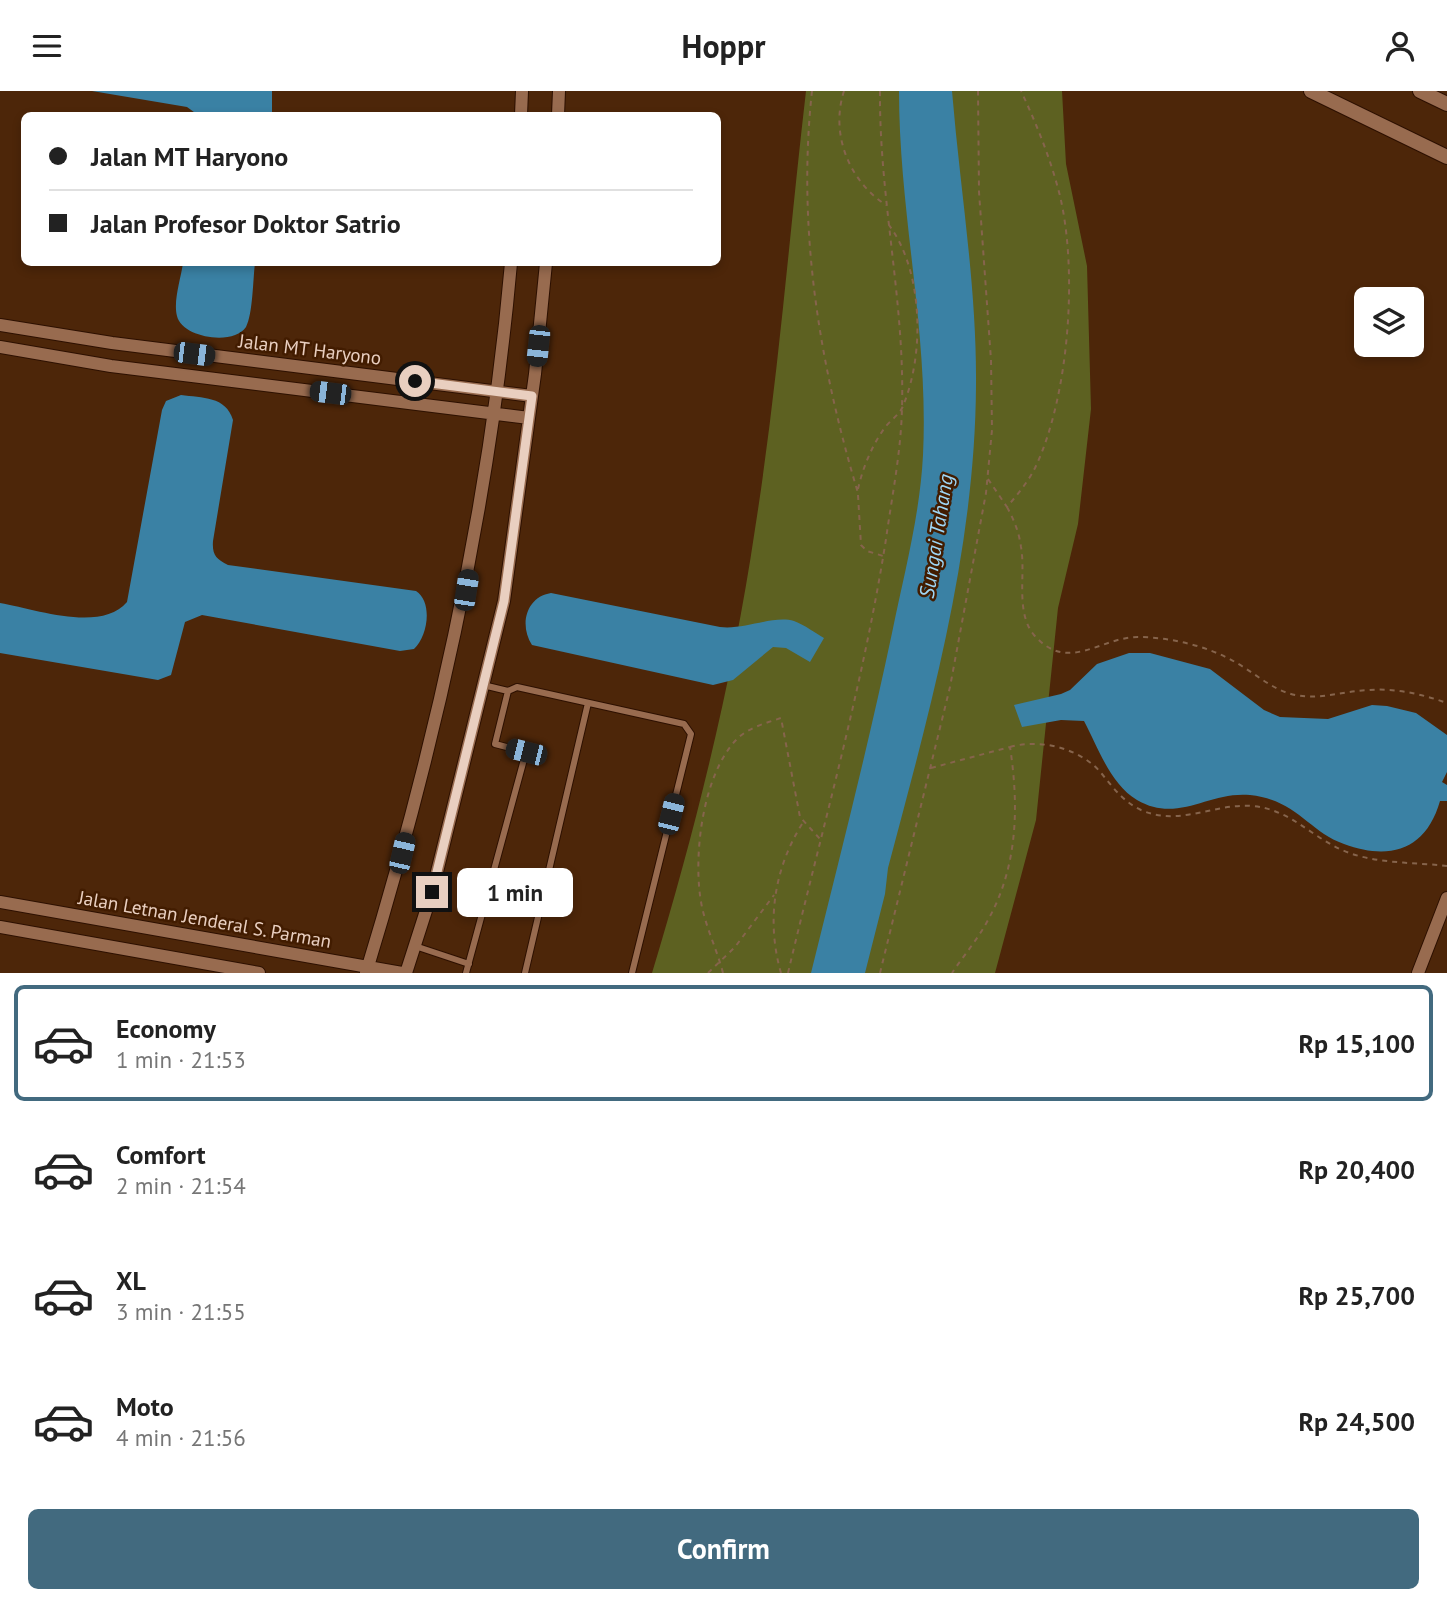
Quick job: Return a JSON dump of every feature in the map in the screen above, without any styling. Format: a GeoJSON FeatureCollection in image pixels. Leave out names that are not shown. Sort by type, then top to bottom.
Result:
{"type":"FeatureCollection","features":[{"type":"Feature","properties":{"kind":"street"},"geometry":{"type":"LineString","coordinates":[[521,112],[522,91]]}},
{"type":"Feature","properties":{"kind":"street"},"geometry":{"type":"LineString","coordinates":[[558,112],[559,91]]}},
{"type":"Feature","properties":{"kind":"street"},"geometry":{"type":"LineString","coordinates":[[1298,91],[1329,101]]}},
{"type":"Feature","properties":{"kind":"street"},"geometry":{"type":"LineString","coordinates":[[1311,91],[1447,157]]}},
{"type":"Feature","properties":{"kind":"street"},"geometry":{"type":"LineString","coordinates":[[1420,91],[1447,104]]}},
{"type":"Feature","properties":{"kind":"street"},"geometry":{"type":"LineString","coordinates":[[367,970],[396,880],[466,590],[498,392],[511,266]]}},
{"type":"Feature","properties":{"kind":"street"},"geometry":{"type":"LineString","coordinates":[[404,973],[432,892],[504,601],[532,396],[546,266]]}},
{"type":"Feature","properties":{"kind":"street","name":"Jalan MT Haryono"},"geometry":{"type":"LineString","coordinates":[[0,325],[112,343],[532,396]]}},
{"type":"Feature","properties":{"kind":"street"},"geometry":{"type":"LineString","coordinates":[[0,347],[111,366],[529,418]]}},
{"type":"Feature","properties":{"kind":"street"},"geometry":{"type":"LineString","coordinates":[[1418,973],[1447,898]]}},
{"type":"Feature","properties":{"kind":"street","name":"Jalan Letnan Jenderal S. Parman"},"geometry":{"type":"LineString","coordinates":[[0,902],[367,970],[404,973]]}},
{"type":"Feature","properties":{"kind":"street"},"geometry":{"type":"LineString","coordinates":[[0,927],[259,973]]}},
{"type":"Feature","properties":{"kind":"lane"},"geometry":{"type":"LineString","coordinates":[[483,685],[508,691],[517,687],[684,724],[691,734],[632,973]]}},
{"type":"Feature","properties":{"kind":"lane"},"geometry":{"type":"LineString","coordinates":[[466,973],[526,752],[495,744],[508,691]]}},
{"type":"Feature","properties":{"kind":"lane"},"geometry":{"type":"LineString","coordinates":[[525,973],[588,703]]}},
{"type":"Feature","properties":{"kind":"lane"},"geometry":{"type":"LineString","coordinates":[[415,946],[469,964]]}},
{"type":"Feature","properties":{"kind":"path"},"geometry":{"type":"LineString","coordinates":[[812,91],[808,231],[816,304],[837,423],[858,493],[861,545],[867,551],[883,556]]}},
{"type":"Feature","properties":{"kind":"path"},"geometry":{"type":"LineString","coordinates":[[844,91],[839,122],[848,162],[869,194],[886,206]]}},
{"type":"Feature","properties":{"kind":"path"},"geometry":{"type":"LineString","coordinates":[[788,973],[861,672],[883,556],[902,409],[902,355],[886,206],[880,91]]}},
{"type":"Feature","properties":{"kind":"path"},"geometry":{"type":"LineString","coordinates":[[880,973],[962,627],[988,479],[992,430],[991,360],[979,192],[978,91]]}},
{"type":"Feature","properties":{"kind":"path"},"geometry":{"type":"LineString","coordinates":[[1007,507],[1034,470],[1042,451],[1060,378],[1069,301],[1066,233],[1060,197],[1049,160],[1021,91]]}},
{"type":"Feature","properties":{"kind":"path"},"geometry":{"type":"LineString","coordinates":[[858,493],[863,471],[874,445],[902,409],[907,396],[917,331],[912,279],[898,238],[888,224]]}},
{"type":"Feature","properties":{"kind":"path"},"geometry":{"type":"LineString","coordinates":[[988,479],[1014,520],[1022,549],[1027,623],[1045,644],[1075,654],[1122,638],[1156,638],[1223,655],[1268,684],[1293,694],[1321,698],[1368,690],[1395,689],[1447,703]]}},
{"type":"Feature","properties":{"kind":"path"},"geometry":{"type":"LineString","coordinates":[[723,973],[708,934],[701,903],[701,828],[715,773],[738,738],[756,726],[781,718],[797,805],[804,821],[820,839]]}},
{"type":"Feature","properties":{"kind":"path"},"geometry":{"type":"LineString","coordinates":[[930,768],[1035,743],[1073,753],[1101,773],[1129,803],[1153,814],[1186,817],[1235,806],[1266,808],[1282,812],[1332,845],[1357,855],[1447,866]]}},
{"type":"Feature","properties":{"kind":"path"},"geometry":{"type":"LineString","coordinates":[[952,973],[990,917],[1009,863],[1016,812],[1010,747]]}},
{"type":"Feature","properties":{"kind":"path"},"geometry":{"type":"LineString","coordinates":[[708,973],[754,925],[774,894],[792,840],[804,821]]}},
{"type":"Feature","properties":{"kind":"path"},"geometry":{"type":"LineString","coordinates":[[774,894],[773,930],[781,973]]}},
{"type":"Feature","properties":{"kind":"green space"},"geometry":{"type":"Polygon","coordinates":[[[806,91],[1062,91],[1066,164],[1087,266],[1091,409],[1078,524],[1058,608],[1036,820],[995,973],[652,973],[712,753],[746,585],[770,419],[806,91]]]}},
{"type":"Feature","properties":{"kind":"water"},"geometry":{"type":"Polygon","coordinates":[[[92,91],[272,91],[272,112],[194,112],[187,107],[92,91]]]}},
{"type":"Feature","properties":{"kind":"water","name":"Sungai Tahang"},"geometry":{"type":"Polygon","coordinates":[[[899,91],[952,91],[976,349],[974,448],[968,509],[959,569],[934,690],[888,868],[885,894],[865,973],[811,973],[883,676],[919,500],[923,455],[922,364],[900,137],[899,91]]]}},
{"type":"Feature","properties":{"kind":"water"},"geometry":{"type":"Polygon","coordinates":[[[182,266],[255,266],[250,314],[246,327],[231,336],[209,337],[188,330],[181,324],[177,316],[182,266]]]}},
{"type":"Feature","properties":{"kind":"water"},"geometry":{"type":"Polygon","coordinates":[[[181,395],[219,402],[230,412],[233,420],[213,541],[213,550],[218,558],[228,565],[416,591],[425,603],[427,619],[423,636],[414,649],[400,651],[202,615],[185,622],[171,675],[158,680],[0,653],[0,603],[85,618],[116,611],[127,602],[162,410],[166,401],[181,395]]]}},
{"type":"Feature","properties":{"kind":"water"},"geometry":{"type":"Polygon","coordinates":[[[551,593],[720,627],[777,620],[794,621],[824,638],[810,662],[786,648],[773,647],[733,680],[713,685],[532,645],[526,629],[527,613],[536,600],[551,593]]]}},
{"type":"Feature","properties":{"kind":"water"},"geometry":{"type":"Polygon","coordinates":[[[1129,653],[1150,653],[1210,669],[1264,710],[1280,717],[1328,719],[1372,705],[1416,713],[1447,735],[1447,772],[1442,782],[1447,785],[1447,801],[1440,801],[1434,818],[1416,841],[1391,851],[1361,849],[1332,838],[1291,809],[1266,798],[1235,795],[1180,808],[1152,807],[1137,800],[1119,785],[1084,721],[1061,720],[1022,727],[1014,705],[1070,690],[1097,664],[1129,653]]]}},
{"type":"Feature","properties":{"kind":"route"},"geometry":{"type":"LineString","coordinates":[[415,381],[532,396],[504,601],[432,892]]}}]}
